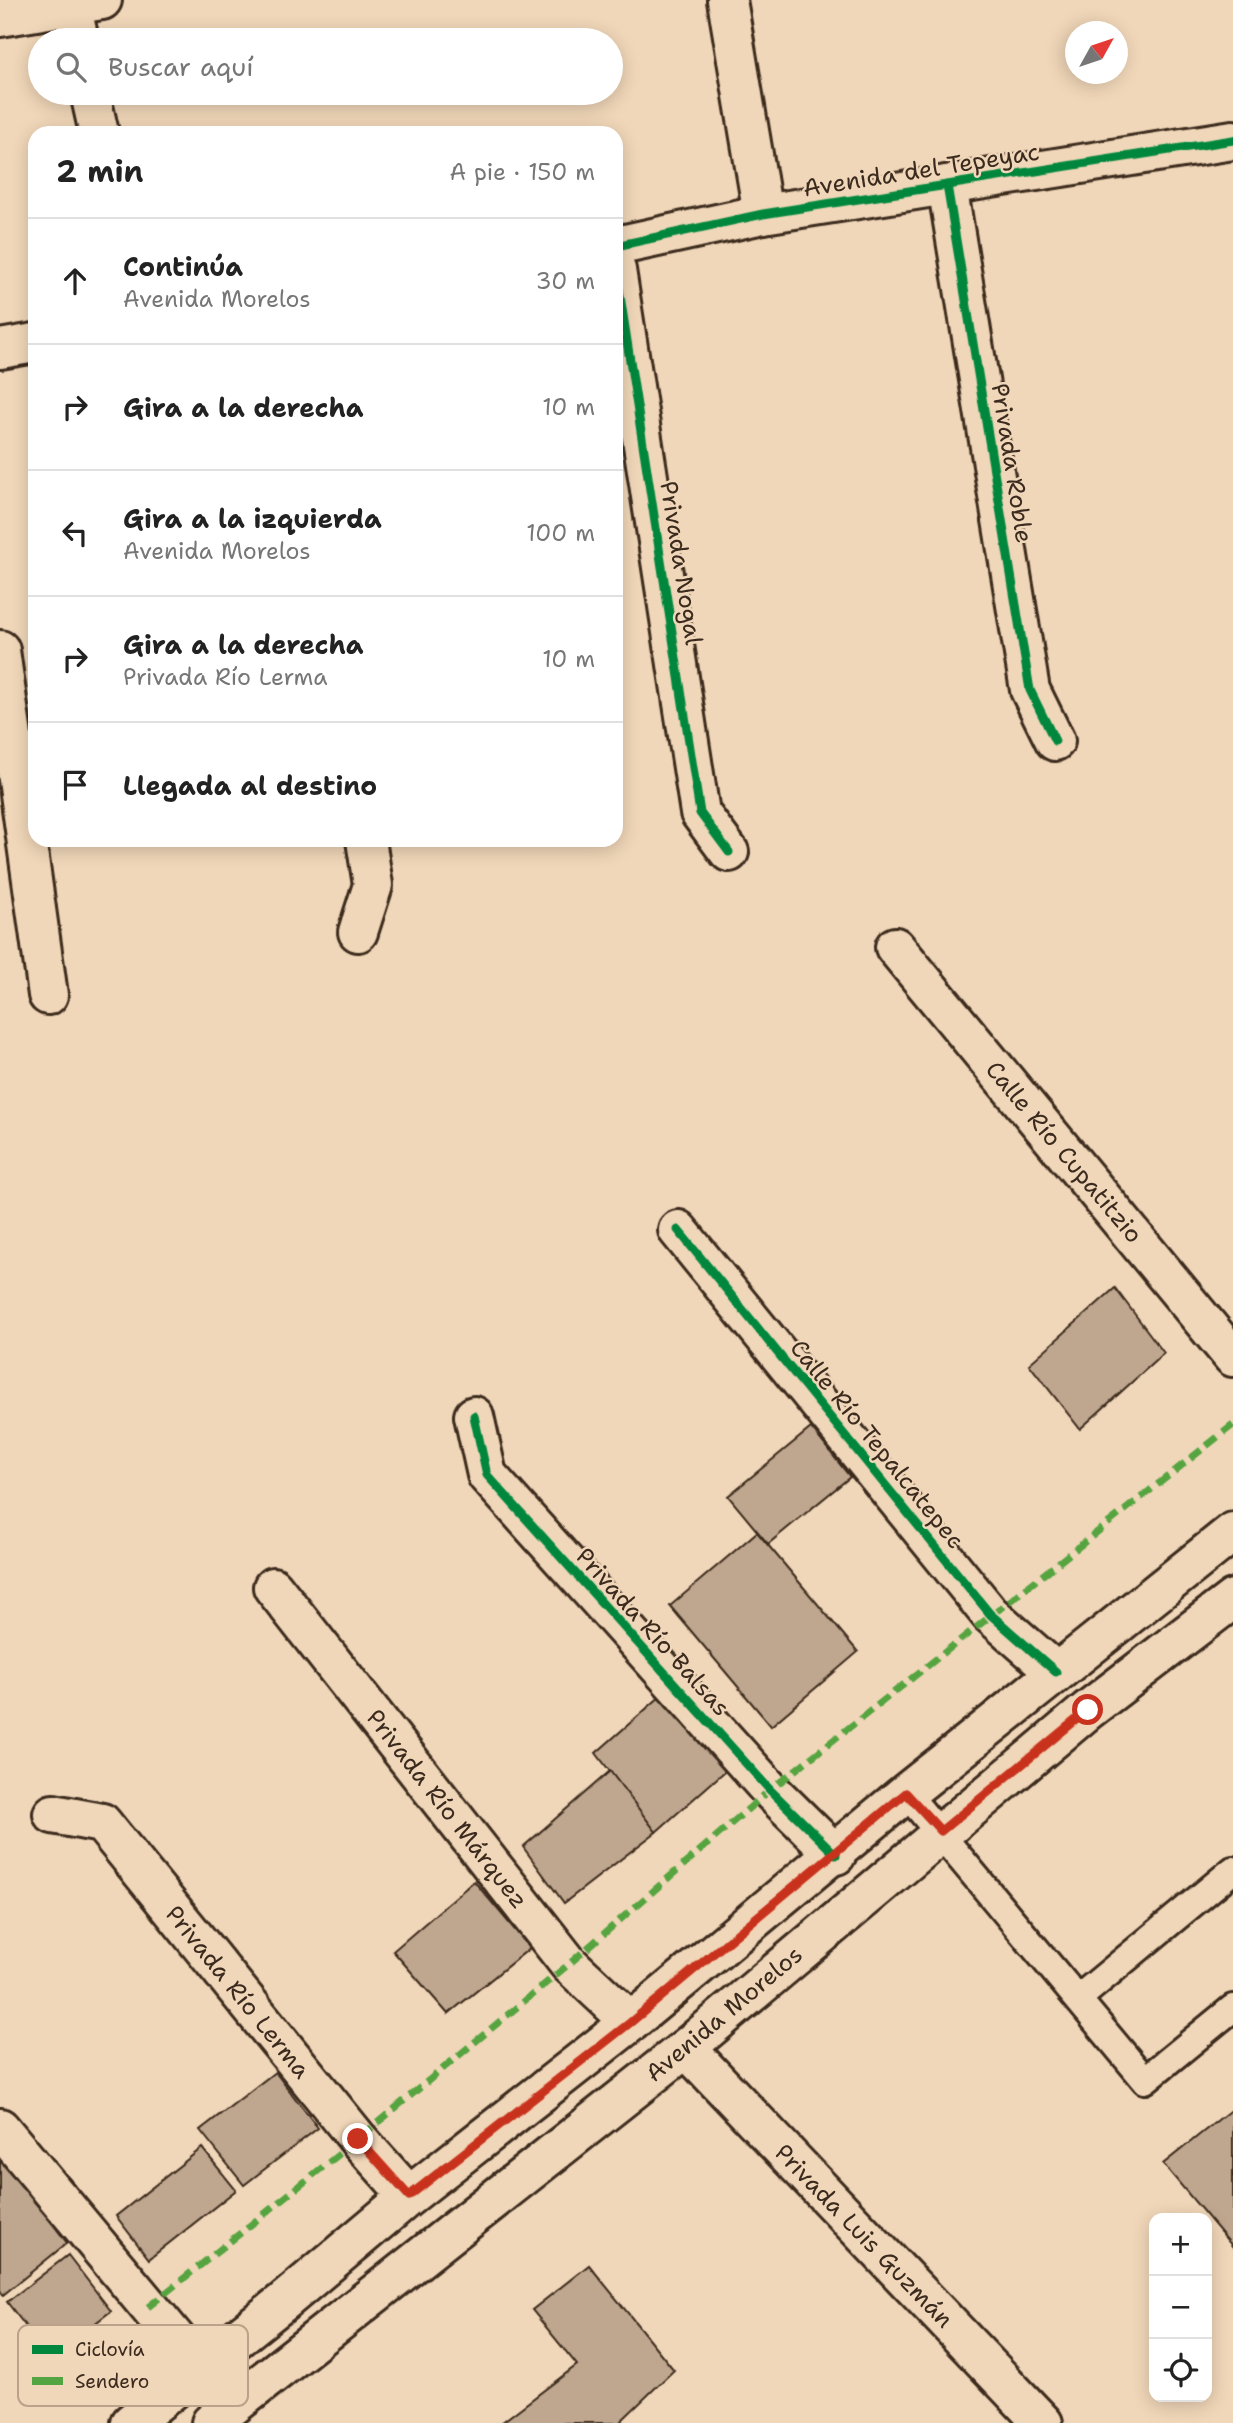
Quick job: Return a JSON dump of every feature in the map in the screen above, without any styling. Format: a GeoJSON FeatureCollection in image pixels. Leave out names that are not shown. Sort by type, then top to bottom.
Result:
{"type":"FeatureCollection","features":[{"type":"Feature","properties":{"kind":"street"},"geometry":{"type":"LineString","coordinates":[[727,0],[763,214]]}},
{"type":"Feature","properties":{"kind":"street"},"geometry":{"type":"LineString","coordinates":[[0,17],[81,11]]}},
{"type":"Feature","properties":{"kind":"street"},"geometry":{"type":"LineString","coordinates":[[93,105],[97,126]]}},
{"type":"Feature","properties":{"kind":"street","name":"Avenida del Tepeyac"},"geometry":{"type":"LineString","coordinates":[[623,244],[763,214],[1233,140]]}},
{"type":"Feature","properties":{"kind":"street","name":"Privada Roble"},"geometry":{"type":"LineString","coordinates":[[947,186],[1030,690],[1055,741]]}},
{"type":"Feature","properties":{"kind":"street","name":"Privada Nogal"},"geometry":{"type":"LineString","coordinates":[[623,315],[700,813],[729,852]]}},
{"type":"Feature","properties":{"kind":"street"},"geometry":{"type":"LineString","coordinates":[[0,349],[28,344]]}},
{"type":"Feature","properties":{"kind":"street"},"geometry":{"type":"LineString","coordinates":[[0,650],[48,995]]}},
{"type":"Feature","properties":{"kind":"street"},"geometry":{"type":"LineString","coordinates":[[358,932],[373,885],[367,847]]}},
{"type":"Feature","properties":{"kind":"street","name":"Calle Río Cupatitzio"},"geometry":{"type":"LineString","coordinates":[[895,947],[1233,1357]]}},
{"type":"Feature","properties":{"kind":"street","name":"Calle Río Tepalcatepec"},"geometry":{"type":"LineString","coordinates":[[678,1230],[990,1614],[1056,1672]]}},
{"type":"Feature","properties":{"kind":"street","name":"Privada Río Balsas"},"geometry":{"type":"LineString","coordinates":[[474,1416],[487,1475],[770,1790],[836,1854]]}},
{"type":"Feature","properties":{"kind":"street"},"geometry":{"type":"LineString","coordinates":[[248,2330],[409,2196],[631,2022],[906,1793],[1233,1532]]}},
{"type":"Feature","properties":{"kind":"street","name":"Privada Río Márquez"},"geometry":{"type":"LineString","coordinates":[[273,1587],[569,1964],[631,2022]]}},
{"type":"Feature","properties":{"kind":"street","name":"Avenida Morelos"},"geometry":{"type":"LineString","coordinates":[[248,2393],[686,2048],[1088,1710],[1233,1599]]}},
{"type":"Feature","properties":{"kind":"street","name":"Privada Río Lerma"},"geometry":{"type":"LineString","coordinates":[[54,1814],[102,1823],[358,2139],[409,2196]]}},
{"type":"Feature","properties":{"kind":"street","name":"Privada Luis Guzmán"},"geometry":{"type":"LineString","coordinates":[[686,2048],[1043,2423]]}},
{"type":"Feature","properties":{"kind":"street"},"geometry":{"type":"LineString","coordinates":[[0,2128],[164,2325]]}},
{"type":"Feature","properties":{"kind":"street"},"geometry":{"type":"LineString","coordinates":[[283,2302],[316,2338]]}},
{"type":"Feature","properties":{"kind":"street"},"geometry":{"type":"LineString","coordinates":[[131,2423],[152,2406]]}},
{"type":"Feature","properties":{"kind":"street","name":"Avenida Morelos"},"geometry":{"type":"LineString","coordinates":[[211,2423],[232,2406]]}},
{"type":"Feature","properties":{"kind":"lane"},"geometry":{"type":"LineString","coordinates":[[906,1793],[1080,1997],[1145,2080],[1233,2008]]}},
{"type":"Feature","properties":{"kind":"lane"},"geometry":{"type":"LineString","coordinates":[[1080,1997],[1233,1870]]}},
{"type":"Feature","properties":{"kind":"building"},"geometry":{"type":"Polygon","coordinates":[[[1115,1288],[1164,1353],[1080,1429],[1029,1364],[1115,1288]]]}},
{"type":"Feature","properties":{"kind":"building"},"geometry":{"type":"Polygon","coordinates":[[[811,1428],[850,1477],[768,1544],[728,1496],[811,1428]]]}},
{"type":"Feature","properties":{"kind":"building"},"geometry":{"type":"Polygon","coordinates":[[[757,1532],[858,1652],[771,1726],[670,1606],[757,1532]]]}},
{"type":"Feature","properties":{"kind":"building"},"geometry":{"type":"Polygon","coordinates":[[[670,1688],[732,1765],[656,1832],[596,1753],[670,1688]]]}},
{"type":"Feature","properties":{"kind":"building"},"geometry":{"type":"Polygon","coordinates":[[[610,1771],[656,1832],[564,1903],[523,1847],[610,1771]]]}},
{"type":"Feature","properties":{"kind":"building"},"geometry":{"type":"Polygon","coordinates":[[[474,1881],[530,1948],[448,2014],[393,1951],[474,1881]]]}},
{"type":"Feature","properties":{"kind":"building"},"geometry":{"type":"Polygon","coordinates":[[[275,2072],[318,2128],[244,2185],[200,2130],[275,2072]]]}},
{"type":"Feature","properties":{"kind":"building"},"geometry":{"type":"Polygon","coordinates":[[[1233,2108],[1233,2247],[1212,2222],[1212,2213],[1204,2213],[1163,2164],[1233,2108]]]}},
{"type":"Feature","properties":{"kind":"building"},"geometry":{"type":"Polygon","coordinates":[[[202,2148],[236,2190],[149,2259],[116,2216],[202,2148]]]}},
{"type":"Feature","properties":{"kind":"building"},"geometry":{"type":"Polygon","coordinates":[[[0,2152],[67,2243],[3,2295],[0,2290],[0,2152]]]}},
{"type":"Feature","properties":{"kind":"building"},"geometry":{"type":"Polygon","coordinates":[[[68,2255],[111,2311],[93,2325],[25,2325],[7,2302],[68,2255]]]}},
{"type":"Feature","properties":{"kind":"building"},"geometry":{"type":"Polygon","coordinates":[[[589,2265],[674,2370],[619,2423],[501,2423],[577,2365],[532,2310],[589,2265]]]}},
{"type":"Feature","properties":{"kind":"marked path"},"geometry":{"type":"LineString","coordinates":[[148,2307],[358,2139],[569,1964],[770,1790],[1233,1425]]}},
{"type":"Feature","properties":{"kind":"cycle path"},"geometry":{"type":"LineString","coordinates":[[623,244],[763,214],[1233,140]]}},
{"type":"Feature","properties":{"kind":"cycle path"},"geometry":{"type":"LineString","coordinates":[[947,185],[1030,690],[1055,741]]}},
{"type":"Feature","properties":{"kind":"cycle path"},"geometry":{"type":"LineString","coordinates":[[623,315],[700,813],[729,852]]}},
{"type":"Feature","properties":{"kind":"cycle path"},"geometry":{"type":"LineString","coordinates":[[678,1230],[990,1614],[1056,1672]]}},
{"type":"Feature","properties":{"kind":"cycle path"},"geometry":{"type":"LineString","coordinates":[[474,1416],[487,1475],[770,1790],[836,1855]]}},
{"type":"Feature","properties":{"kind":"route"},"geometry":{"type":"LineString","coordinates":[[358,2139],[409,2196],[631,2022],[906,1793],[941,1831],[1088,1710]]}}]}
